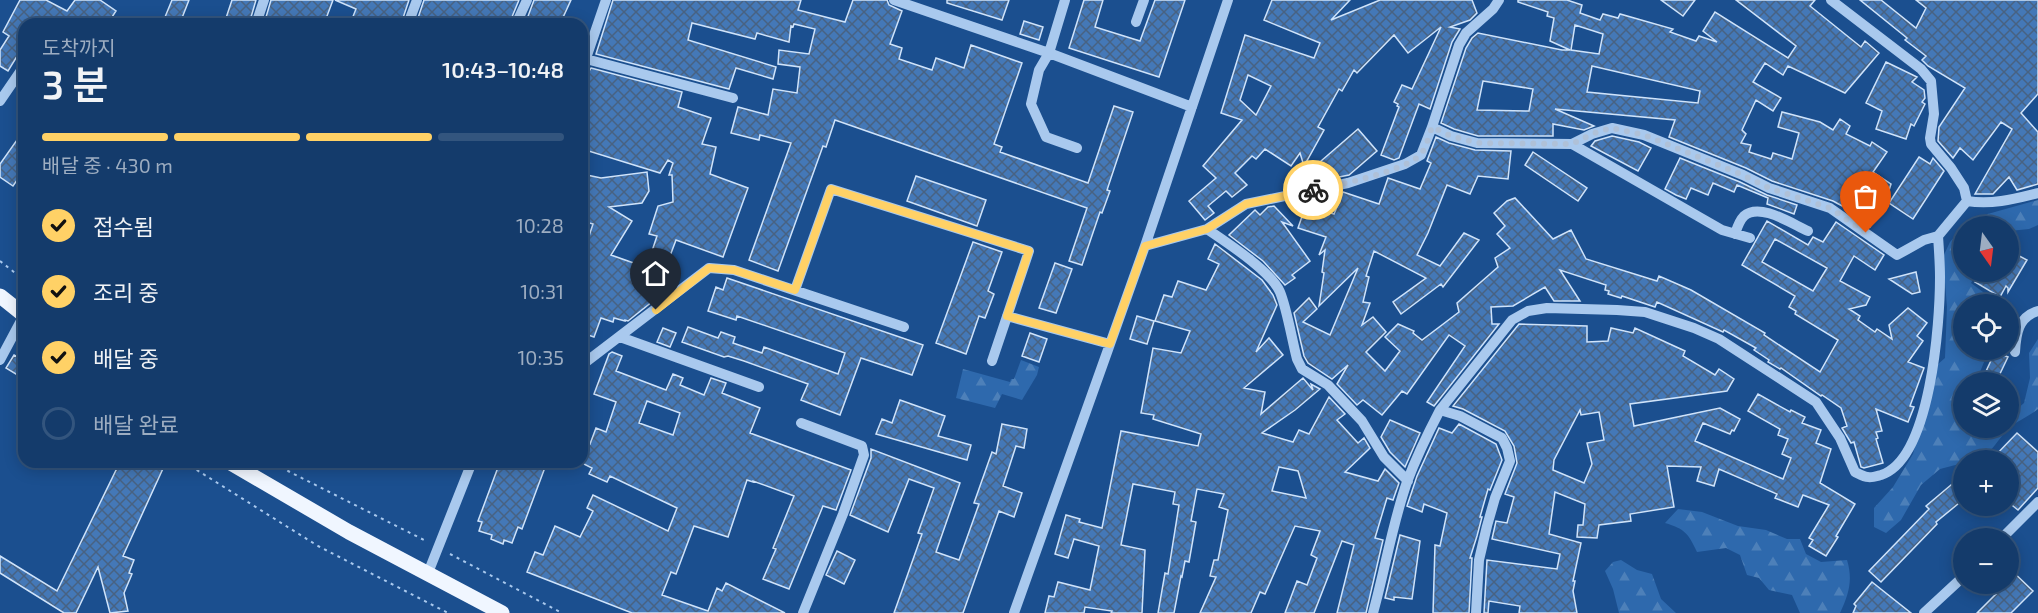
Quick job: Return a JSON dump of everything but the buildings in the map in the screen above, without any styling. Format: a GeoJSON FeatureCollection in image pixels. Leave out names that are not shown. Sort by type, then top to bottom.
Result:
{"type":"FeatureCollection","features":[{"type":"Feature","properties":{"kind":"main road"},"geometry":{"type":"LineString","coordinates":[[0,296],[18,310]]}},
{"type":"Feature","properties":{"kind":"main road"},"geometry":{"type":"LineString","coordinates":[[239,468],[350,532],[502,613]]}},
{"type":"Feature","properties":{"kind":"street"},"geometry":{"type":"LineString","coordinates":[[258,18],[264,0]]}},
{"type":"Feature","properties":{"kind":"street"},"geometry":{"type":"LineString","coordinates":[[410,18],[417,0]]}},
{"type":"Feature","properties":{"kind":"street"},"geometry":{"type":"LineString","coordinates":[[519,18],[527,0]]}},
{"type":"Feature","properties":{"kind":"street"},"geometry":{"type":"LineString","coordinates":[[588,53],[606,0]]}},
{"type":"Feature","properties":{"kind":"street"},"geometry":{"type":"LineString","coordinates":[[894,0],[1049,53],[1192,107]]}},
{"type":"Feature","properties":{"kind":"street"},"geometry":{"type":"LineString","coordinates":[[1065,0],[1049,53],[1039,70],[1031,104],[1046,137],[1077,148]]}},
{"type":"Feature","properties":{"kind":"street"},"geometry":{"type":"LineString","coordinates":[[1136,22],[1144,0]]}},
{"type":"Feature","properties":{"kind":"street"},"geometry":{"type":"LineString","coordinates":[[1014,613],[1145,246],[1228,0]]}},
{"type":"Feature","properties":{"kind":"street"},"geometry":{"type":"LineString","coordinates":[[1145,246],[1207,229],[1246,204],[1348,183],[1405,164],[1421,155],[1458,45],[1466,33],[1493,9],[1499,0]]}},
{"type":"Feature","properties":{"kind":"street"},"geometry":{"type":"LineString","coordinates":[[1831,0],[1921,69],[1931,81],[1934,114],[1931,144],[1964,188],[1967,201]]}},
{"type":"Feature","properties":{"kind":"street"},"geometry":{"type":"LineString","coordinates":[[588,66],[733,98]]}},
{"type":"Feature","properties":{"kind":"street"},"geometry":{"type":"LineString","coordinates":[[0,101],[18,75]]}},
{"type":"Feature","properties":{"kind":"street"},"geometry":{"type":"LineString","coordinates":[[1432,127],[1451,136],[1477,143],[1572,144],[1611,128],[1644,135],[1743,175],[1769,188],[1830,208],[1897,255],[1924,240],[1938,236],[1967,201]]}},
{"type":"Feature","properties":{"kind":"street"},"geometry":{"type":"LineString","coordinates":[[1572,144],[1722,230],[1750,238]]}},
{"type":"Feature","properties":{"kind":"street"},"geometry":{"type":"LineString","coordinates":[[795,290],[831,189],[1029,251],[992,361]]}},
{"type":"Feature","properties":{"kind":"street"},"geometry":{"type":"LineString","coordinates":[[1967,201],[2000,202],[2038,193]]}},
{"type":"Feature","properties":{"kind":"street"},"geometry":{"type":"LineString","coordinates":[[1735,234],[1740,221],[1746,214],[1764,211],[1808,231]]}},
{"type":"Feature","properties":{"kind":"street"},"geometry":{"type":"LineString","coordinates":[[1207,229],[1237,250],[1273,281],[1280,292],[1296,359],[1302,369],[1328,385],[1362,422],[1384,458],[1408,481]]}},
{"type":"Feature","properties":{"kind":"street"},"geometry":{"type":"LineString","coordinates":[[1373,613],[1399,507],[1408,481],[1440,410],[1512,320],[1528,311],[1547,308],[1645,312],[1694,328],[1719,339],[1816,402],[1840,438],[1855,472],[1869,478],[1884,474],[1896,466],[1914,438],[1924,408],[1932,371],[1938,326],[1940,275],[1938,236]]}},
{"type":"Feature","properties":{"kind":"street"},"geometry":{"type":"LineString","coordinates":[[588,361],[709,268],[734,270],[904,327]]}},
{"type":"Feature","properties":{"kind":"street"},"geometry":{"type":"LineString","coordinates":[[2019,326],[2027,316],[2038,311]]}},
{"type":"Feature","properties":{"kind":"street"},"geometry":{"type":"LineString","coordinates":[[1007,316],[1110,344]]}},
{"type":"Feature","properties":{"kind":"street"},"geometry":{"type":"LineString","coordinates":[[0,360],[18,326]]}},
{"type":"Feature","properties":{"kind":"street"},"geometry":{"type":"LineString","coordinates":[[620,337],[759,387]]}},
{"type":"Feature","properties":{"kind":"street"},"geometry":{"type":"LineString","coordinates":[[1440,410],[1460,416],[1502,438],[1510,461],[1486,526],[1479,560],[1476,613]]}},
{"type":"Feature","properties":{"kind":"street"},"geometry":{"type":"LineString","coordinates":[[801,423],[862,446],[864,455],[803,613]]}},
{"type":"Feature","properties":{"kind":"street"},"geometry":{"type":"LineString","coordinates":[[428,573],[470,468]]}},
{"type":"Feature","properties":{"kind":"street"},"geometry":{"type":"LineString","coordinates":[[2012,528],[2038,502]]}},
{"type":"Feature","properties":{"kind":"street"},"geometry":{"type":"LineString","coordinates":[[1924,613],[1953,586]]}},
{"type":"Feature","properties":{"kind":"path"},"geometry":{"type":"LineString","coordinates":[[0,261],[18,275]]}},
{"type":"Feature","properties":{"kind":"path"},"geometry":{"type":"LineString","coordinates":[[194,468],[318,546],[448,613]]}},
{"type":"Feature","properties":{"kind":"path"},"geometry":{"type":"LineString","coordinates":[[284,468],[562,613]]}},
{"type":"Feature","properties":{"kind":"green space"},"geometry":{"type":"Polygon","coordinates":[[[2038,200],[2038,225],[2029,229],[2019,230],[2019,216],[1981,216],[2038,200]]]}},
{"type":"Feature","properties":{"kind":"green space"},"geometry":{"type":"Polygon","coordinates":[[[1953,239],[1953,282],[1972,282],[1986,294],[1953,294],[1953,360],[1985,360],[1980,372],[1953,372],[1953,438],[2001,438],[1991,450],[1953,450],[1953,466],[1940,469],[1921,485],[1901,520],[1886,533],[1874,527],[1874,508],[1893,487],[1913,454],[1937,365],[1945,358],[1947,307],[1943,257],[1953,239]]]}},
{"type":"Feature","properties":{"kind":"green space"},"geometry":{"type":"Polygon","coordinates":[[[2038,339],[2038,409],[2019,421],[2019,407],[2024,403],[2030,378],[2029,353],[2038,339]]]}},
{"type":"Feature","properties":{"kind":"green space"},"geometry":{"type":"Polygon","coordinates":[[[1021,360],[1039,367],[1037,375],[1022,400],[1002,394],[995,408],[956,398],[963,369],[1010,382],[1014,379],[1021,360]]]}},
{"type":"Feature","properties":{"kind":"green space"},"geometry":{"type":"Polygon","coordinates":[[[1678,509],[1702,512],[1738,526],[1766,530],[1787,539],[1800,539],[1806,554],[1821,562],[1847,560],[1850,574],[1849,587],[1840,613],[1800,613],[1792,595],[1769,590],[1759,578],[1747,575],[1740,555],[1726,548],[1697,552],[1685,533],[1665,523],[1678,509]]]}},
{"type":"Feature","properties":{"kind":"green space"},"geometry":{"type":"Polygon","coordinates":[[[1621,560],[1637,570],[1652,574],[1661,599],[1676,613],[1619,613],[1613,589],[1605,571],[1613,562],[1621,560]]]}},
{"type":"Feature","properties":{"kind":"way so far"},"geometry":{"type":"LineString","coordinates":[[1313,190],[1348,183],[1405,164],[1421,155],[1432,127],[1451,136],[1477,143],[1572,144],[1611,128],[1644,135],[1743,175],[1769,188],[1830,208],[1866,233]]}},
{"type":"Feature","properties":{"kind":"route"},"geometry":{"type":"LineString","coordinates":[[656,310],[709,268],[734,270],[795,290],[831,189],[1029,251],[1007,316],[1110,344],[1145,246],[1207,229],[1246,204],[1313,190]]}}]}
